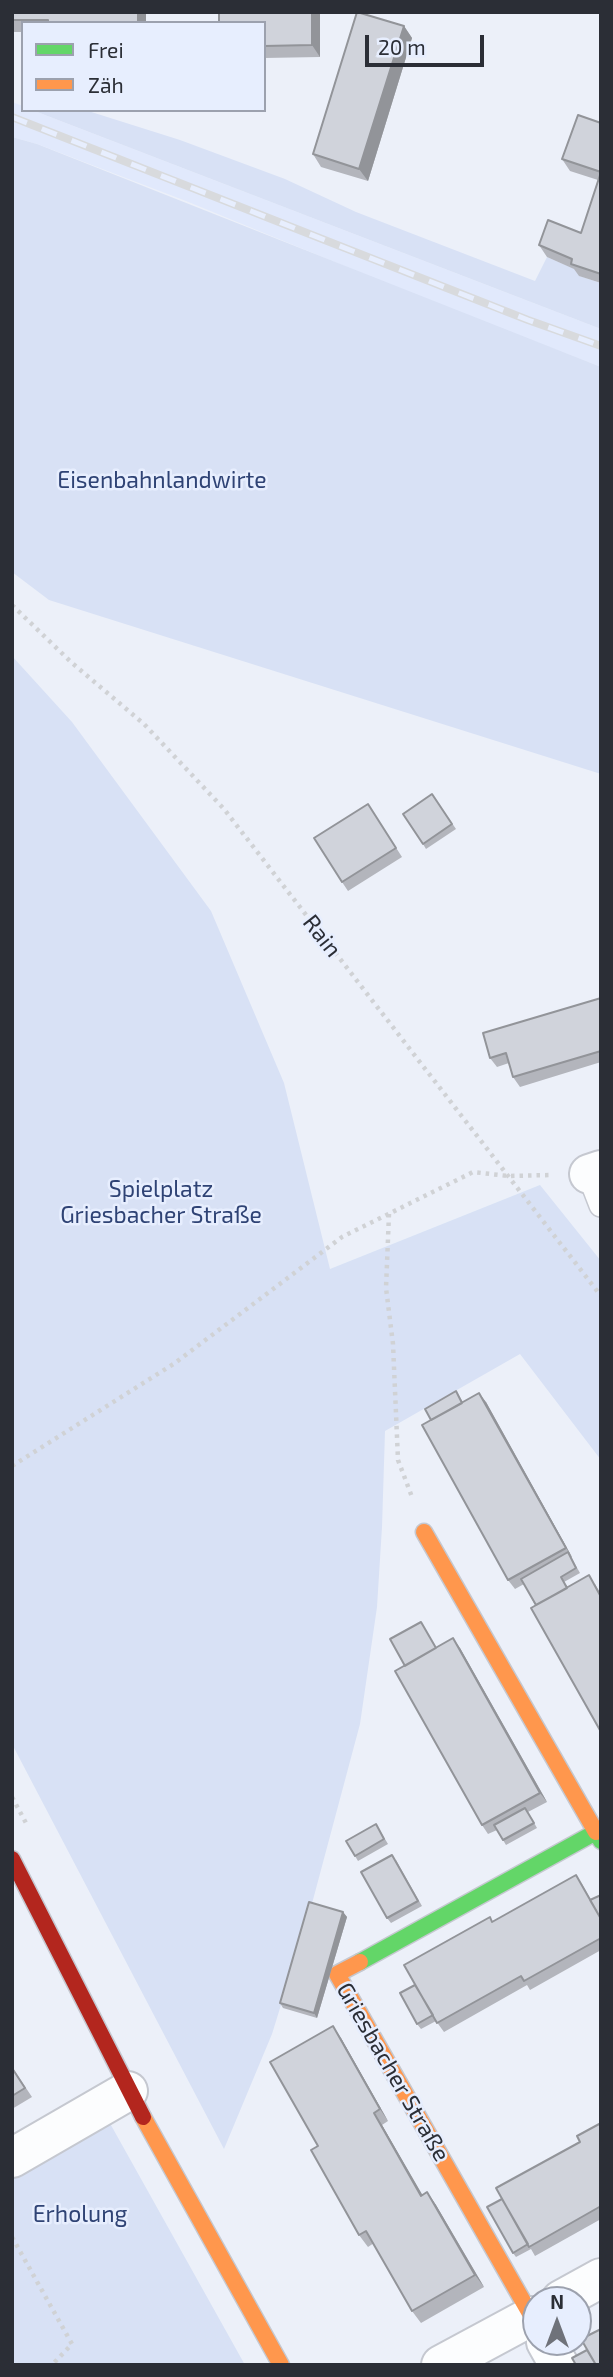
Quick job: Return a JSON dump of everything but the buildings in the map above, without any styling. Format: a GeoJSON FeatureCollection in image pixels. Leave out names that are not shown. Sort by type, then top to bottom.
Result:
{"type":"FeatureCollection","features":[{"type":"Feature","properties":{"kind":"street","name":"Griesbacher Straße"},"geometry":{"type":"LineString","coordinates":[[424,1532],[599,1834],[337,1974],[522,2286]]}},
{"type":"Feature","properties":{"kind":"street"},"geometry":{"type":"LineString","coordinates":[[12,1859],[128,2091],[281,2365]]}},
{"type":"Feature","properties":{"kind":"street"},"geometry":{"type":"LineString","coordinates":[[12,2158],[128,2091]]}},
{"type":"Feature","properties":{"kind":"street"},"geometry":{"type":"LineString","coordinates":[[440,2365],[522,2328]]}},
{"type":"Feature","properties":{"kind":"path","name":"Rain"},"geometry":{"type":"LineString","coordinates":[[12,605],[71,662],[144,724],[224,809],[601,1296]]}},
{"type":"Feature","properties":{"kind":"path"},"geometry":{"type":"LineString","coordinates":[[12,1466],[175,1363],[342,1237],[473,1172],[597,1183]]}},
{"type":"Feature","properties":{"kind":"path"},"geometry":{"type":"LineString","coordinates":[[389,1214],[386,1288],[393,1344],[398,1460],[424,1532]]}},
{"type":"Feature","properties":{"kind":"path"},"geometry":{"type":"LineString","coordinates":[[12,2236],[72,2344],[52,2365]]}},
{"type":"Feature","properties":{"kind":"shaded area"},"geometry":{"type":"Polygon","coordinates":[[[12,102],[21,105],[21,112],[37,112],[601,329],[601,367],[425,299],[186,201],[12,137],[12,102]]]}},
{"type":"Feature","properties":{"kind":"green space"},"geometry":{"type":"Polygon","coordinates":[[[37,112],[91,112],[180,140],[285,179],[356,212],[535,281],[547,257],[580,271],[580,276],[601,283],[601,329],[37,112]]]}},
{"type":"Feature","properties":{"kind":"green space","name":"Eisenbahnlandwirte"},"geometry":{"type":"Polygon","coordinates":[[[12,137],[37,144],[601,367],[601,774],[49,600],[12,572],[12,137]]]}},
{"type":"Feature","properties":{"kind":"green space","name":"Spielplatz Griesbacher Straße"},"geometry":{"type":"Polygon","coordinates":[[[12,656],[72,722],[211,911],[284,1083],[330,1269],[540,1185],[601,1261],[601,1460],[520,1354],[385,1431],[377,1607],[360,1724],[310,1911],[272,2034],[224,2149],[12,1744],[12,656]]]}},
{"type":"Feature","properties":{"kind":"green space","name":"Erholung"},"geometry":{"type":"Polygon","coordinates":[[[107,2118],[245,2365],[12,2365],[12,2177],[107,2118]]]}},
{"type":"Feature","properties":{"kind":"railway"},"geometry":{"type":"LineString","coordinates":[[12,117],[528,320],[601,346]]}},
{"type":"Feature","properties":{"kind":"traffic: fast"},"geometry":{"type":"LineString","coordinates":[[360,1962],[596,1832],[601,1841]]}},
{"type":"Feature","properties":{"kind":"traffic: slow"},"geometry":{"type":"LineString","coordinates":[[424,1532],[596,1832],[601,1828]]}},
{"type":"Feature","properties":{"kind":"traffic: slow"},"geometry":{"type":"LineString","coordinates":[[360,1962],[337,1974],[522,2299]]}},
{"type":"Feature","properties":{"kind":"traffic: slow"},"geometry":{"type":"LineString","coordinates":[[143,2117],[281,2365]]}},
{"type":"Feature","properties":{"kind":"traffic: jam"},"geometry":{"type":"LineString","coordinates":[[12,1859],[143,2117]]}}]}
